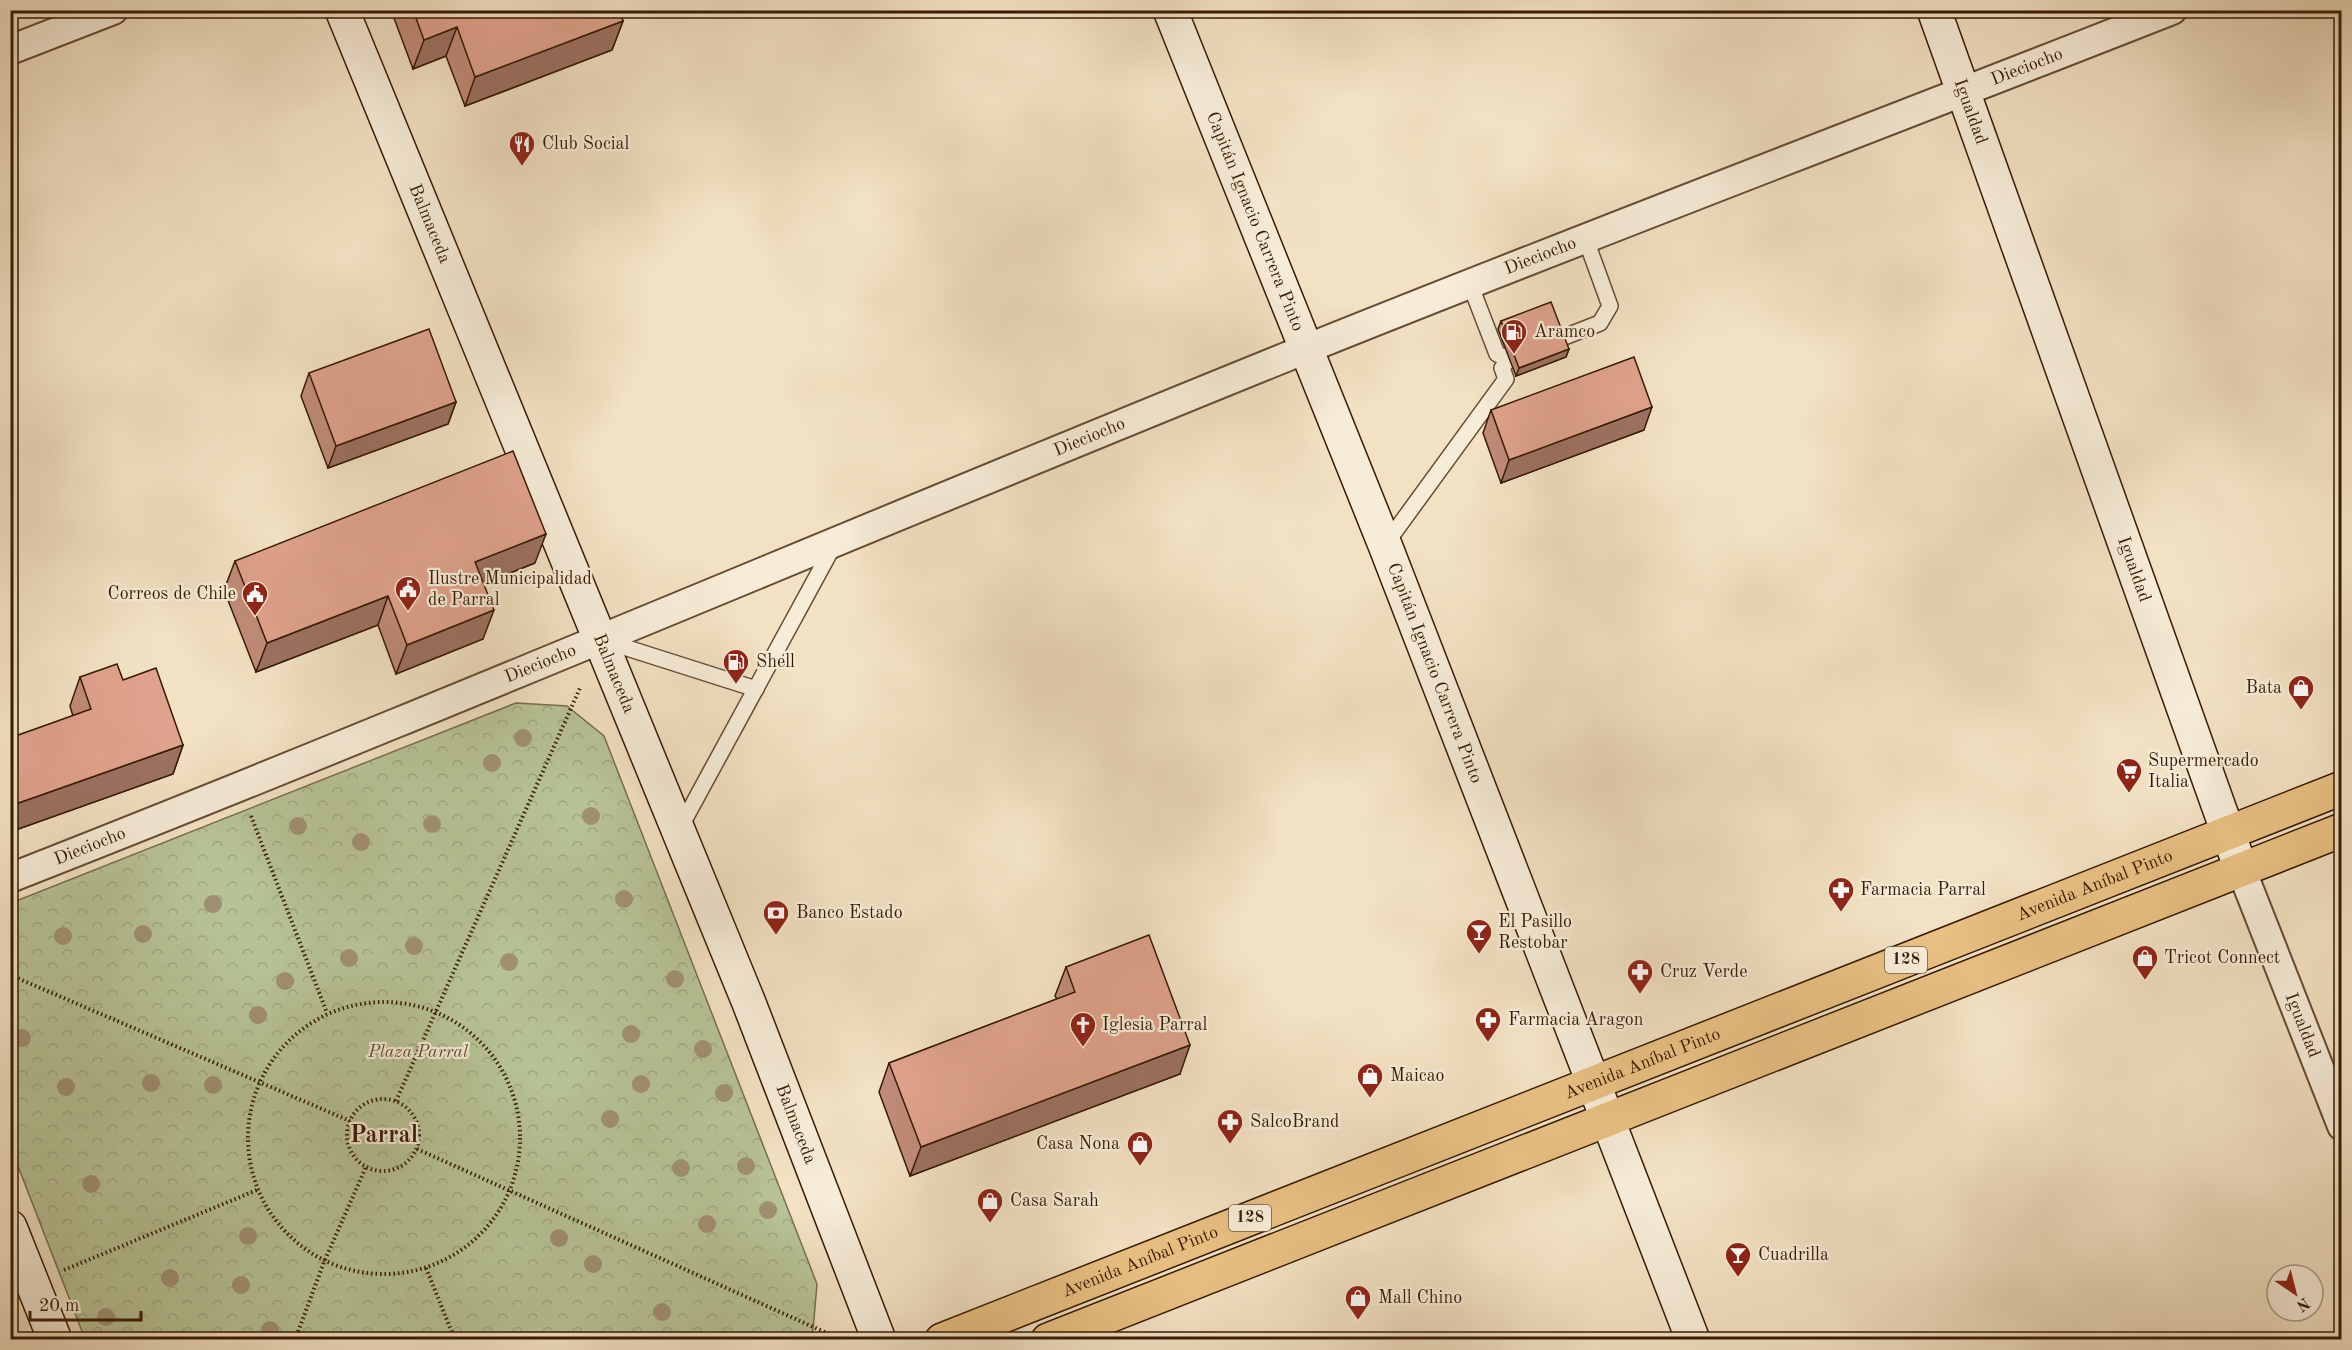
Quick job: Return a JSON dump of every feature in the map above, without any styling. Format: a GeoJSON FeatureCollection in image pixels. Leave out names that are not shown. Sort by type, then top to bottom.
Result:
{"type":"FeatureCollection","features":[{"type":"Feature","properties":{"kind":"main road","name":"Balmaceda"},"geometry":{"type":"LineString","coordinates":[[342,10],[749,1002],[879,1340]]}},
{"type":"Feature","properties":{"kind":"main road","name":"Capitán Ignacio Carrera Pinto"},"geometry":{"type":"LineString","coordinates":[[1170,10],[1385,544],[1693,1340]]}},
{"type":"Feature","properties":{"kind":"main road","name":"Igualdad"},"geometry":{"type":"LineString","coordinates":[[1934,10],[2241,869]]}},
{"type":"Feature","properties":{"kind":"main road","name":"Avenida Aníbal Pinto"},"geometry":{"type":"LineString","coordinates":[[942,1340],[2342,788]]}},
{"type":"Feature","properties":{"kind":"main road","name":"128"},"geometry":{"type":"LineString","coordinates":[[1057,1336],[2342,830]]}},
{"type":"Feature","properties":{"kind":"main road"},"geometry":{"type":"LineString","coordinates":[[2101,882],[2114,920]]}},
{"type":"Feature","properties":{"kind":"main road"},"geometry":{"type":"LineString","coordinates":[[1933,949],[1947,985]]}},
{"type":"Feature","properties":{"kind":"main road"},"geometry":{"type":"LineString","coordinates":[[1774,1012],[1786,1049]]}},
{"type":"Feature","properties":{"kind":"main road"},"geometry":{"type":"LineString","coordinates":[[1408,1156],[1422,1193]]}},
{"type":"Feature","properties":{"kind":"main road"},"geometry":{"type":"LineString","coordinates":[[10,1227],[55,1340]]}},
{"type":"Feature","properties":{"kind":"main road"},"geometry":{"type":"LineString","coordinates":[[1224,1229],[1238,1264]]}},
{"type":"Feature","properties":{"kind":"main road"},"geometry":{"type":"LineString","coordinates":[[1051,1296],[1057,1336]]}},
{"type":"Feature","properties":{"kind":"street"},"geometry":{"type":"LineString","coordinates":[[10,50],[113,10]]}},
{"type":"Feature","properties":{"kind":"street","name":"Dieciocho"},"geometry":{"type":"LineString","coordinates":[[10,878],[240,788],[1306,349],[2172,10]]}},
{"type":"Feature","properties":{"kind":"street","name":"Igualdad"},"geometry":{"type":"LineString","coordinates":[[2241,869],[2342,1126]]}},
{"type":"Feature","properties":{"kind":"lane"},"geometry":{"type":"LineString","coordinates":[[1559,339],[1600,323],[1610,306],[1586,240]]}},
{"type":"Feature","properties":{"kind":"lane"},"geometry":{"type":"LineString","coordinates":[[1385,544],[1506,379],[1502,368],[1509,359],[1497,354],[1470,284]]}},
{"type":"Feature","properties":{"kind":"lane"},"geometry":{"type":"LineString","coordinates":[[679,829],[835,543]]}},
{"type":"Feature","properties":{"kind":"lane"},"geometry":{"type":"LineString","coordinates":[[602,640],[756,689]]}},
{"type":"Feature","properties":{"kind":"path"},"geometry":{"type":"LineString","coordinates":[[396,1101],[602,640]]}},
{"type":"Feature","properties":{"kind":"path"},"geometry":{"type":"LineString","coordinates":[[240,788],[327,1013]]}},
{"type":"Feature","properties":{"kind":"path"},"geometry":{"type":"LineString","coordinates":[[10,975],[350,1121]]}},
{"type":"Feature","properties":{"kind":"path"},"geometry":{"type":"LineString","coordinates":[[396,1001],[435,1014],[465,1026],[493,1053],[512,1087],[521,1124],[519,1163],[511,1190],[486,1229],[459,1252],[426,1268],[391,1274],[356,1272],[324,1262],[296,1243],[273,1219],[257,1190],[248,1156],[248,1121],[260,1082],[274,1056],[298,1032],[327,1013],[361,1002],[396,1001]]}},
{"type":"Feature","properties":{"kind":"path"},"geometry":{"type":"LineString","coordinates":[[383,1099],[396,1101],[414,1116],[419,1133],[417,1149],[400,1168],[377,1171],[366,1167],[356,1160],[350,1150],[347,1139],[350,1121],[361,1107],[372,1101],[383,1099]]}},
{"type":"Feature","properties":{"kind":"path"},"geometry":{"type":"LineString","coordinates":[[417,1149],[841,1340]]}},
{"type":"Feature","properties":{"kind":"path"},"geometry":{"type":"LineString","coordinates":[[295,1340],[324,1262],[366,1167]]}},
{"type":"Feature","properties":{"kind":"path"},"geometry":{"type":"LineString","coordinates":[[33,1283],[257,1190]]}},
{"type":"Feature","properties":{"kind":"path"},"geometry":{"type":"LineString","coordinates":[[426,1268],[455,1340]]}},
{"type":"Feature","properties":{"kind":"green space","name":"Plaza Parral"},"geometry":{"type":"Polygon","coordinates":[[[516,703],[567,706],[604,736],[817,1284],[813,1330],[806,1340],[85,1339],[11,1148],[11,903],[516,703]]]}},
{"type":"Feature","properties":{"kind":"building"},"geometry":{"type":"Polygon","coordinates":[[[413,10],[619,10],[623,21],[475,77],[457,27],[424,40],[413,10]]]}},
{"type":"Feature","properties":{"kind":"building"},"geometry":{"type":"Polygon","coordinates":[[[1551,302],[1569,349],[1519,368],[1501,321],[1551,302]]]}},
{"type":"Feature","properties":{"kind":"building"},"geometry":{"type":"Polygon","coordinates":[[[429,329],[456,402],[336,446],[309,373],[429,329]]]}},
{"type":"Feature","properties":{"kind":"building"},"geometry":{"type":"Polygon","coordinates":[[[1634,357],[1652,407],[1509,460],[1491,410],[1634,357]]]}},
{"type":"Feature","properties":{"kind":"building"},"geometry":{"type":"Polygon","coordinates":[[[513,451],[546,534],[475,562],[494,610],[407,645],[388,596],[267,643],[235,561],[513,451]]]}},
{"type":"Feature","properties":{"kind":"building"},"geometry":{"type":"Polygon","coordinates":[[[117,664],[123,680],[156,668],[183,745],[10,806],[10,738],[91,709],[80,677],[117,664]]]}},
{"type":"Feature","properties":{"kind":"building","name":"Iglesia Parral"},"geometry":{"type":"Polygon","coordinates":[[[1149,935],[1190,1045],[921,1147],[889,1063],[1075,992],[1066,967],[1149,935]]]}},
{"type":"Feature","properties":{"kind":"place","name":"Club Social"},"geometry":{"type":"Point","coordinates":[522,167]}},
{"type":"Feature","properties":{"kind":"place","name":"Aramco"},"geometry":{"type":"Point","coordinates":[1514,355]}},
{"type":"Feature","properties":{"kind":"place","name":"Ilustre Municipalidad de Parral"},"geometry":{"type":"Point","coordinates":[408,612]}},
{"type":"Feature","properties":{"kind":"place","name":"Correos de Chile"},"geometry":{"type":"Point","coordinates":[255,617]}},
{"type":"Feature","properties":{"kind":"place","name":"Shell"},"geometry":{"type":"Point","coordinates":[736,685]}},
{"type":"Feature","properties":{"kind":"place","name":"Bata"},"geometry":{"type":"Point","coordinates":[2301,711]}},
{"type":"Feature","properties":{"kind":"place","name":"Supermercado Italia"},"geometry":{"type":"Point","coordinates":[2129,794]}},
{"type":"Feature","properties":{"kind":"place","name":"Farmacia Parral"},"geometry":{"type":"Point","coordinates":[1841,913]}},
{"type":"Feature","properties":{"kind":"place","name":"Banco Estado"},"geometry":{"type":"Point","coordinates":[776,936]}},
{"type":"Feature","properties":{"kind":"place","name":"El Pasillo Restobar"},"geometry":{"type":"Point","coordinates":[1479,955]}},
{"type":"Feature","properties":{"kind":"place","name":"Tricot Connect"},"geometry":{"type":"Point","coordinates":[2145,981]}},
{"type":"Feature","properties":{"kind":"place","name":"Cruz Verde"},"geometry":{"type":"Point","coordinates":[1640,995]}},
{"type":"Feature","properties":{"kind":"place","name":"Farmacia Aragon"},"geometry":{"type":"Point","coordinates":[1488,1043]}},
{"type":"Feature","properties":{"kind":"place","name":"Iglesia Parral"},"geometry":{"type":"Point","coordinates":[1083,1048]}},
{"type":"Feature","properties":{"kind":"place","name":"Maicao"},"geometry":{"type":"Point","coordinates":[1370,1099]}},
{"type":"Feature","properties":{"kind":"place","name":"SalcoBrand"},"geometry":{"type":"Point","coordinates":[1230,1145]}},
{"type":"Feature","properties":{"kind":"place","name":"Casa Nona"},"geometry":{"type":"Point","coordinates":[1140,1167]}},
{"type":"Feature","properties":{"kind":"place","name":"Casa Sarah"},"geometry":{"type":"Point","coordinates":[990,1224]}},
{"type":"Feature","properties":{"kind":"place","name":"Cuadrilla"},"geometry":{"type":"Point","coordinates":[1738,1278]}},
{"type":"Feature","properties":{"kind":"place","name":"Mall Chino"},"geometry":{"type":"Point","coordinates":[1358,1321]}},
{"type":"Feature","properties":{"kind":"district","name":"Parral"},"geometry":{"type":"Point","coordinates":[384,1136]}}]}
